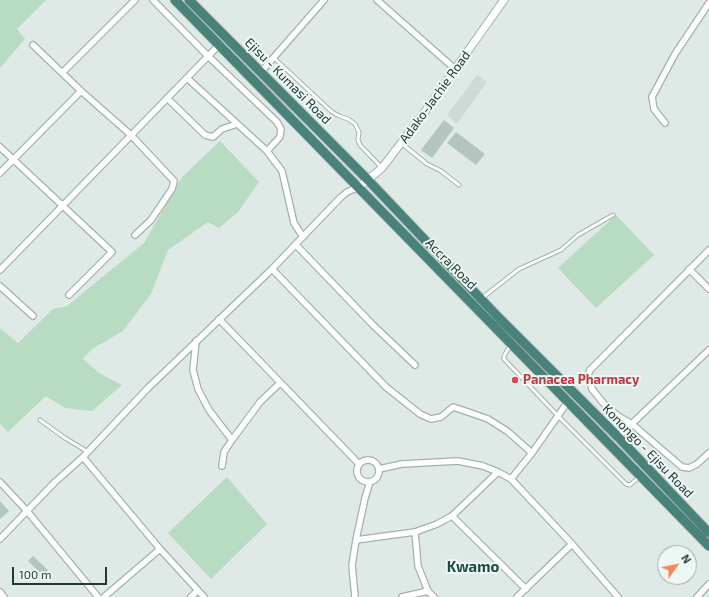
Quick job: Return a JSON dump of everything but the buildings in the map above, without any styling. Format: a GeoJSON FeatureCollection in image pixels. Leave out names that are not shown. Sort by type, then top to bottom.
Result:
{"type":"FeatureCollection","features":[{"type":"Feature","properties":{"kind":"highway","name":"Accra Road"},"geometry":{"type":"LineString","coordinates":[[175,0],[709,546]]}},
{"type":"Feature","properties":{"kind":"highway","name":"Ejisu - Kumasi Road"},"geometry":{"type":"LineString","coordinates":[[189,0],[368,180]]}},
{"type":"Feature","properties":{"kind":"highway","name":"Konongo - Ejisu Road"},"geometry":{"type":"LineString","coordinates":[[368,180],[481,299],[618,437],[709,533]]}},
{"type":"Feature","properties":{"kind":"street"},"geometry":{"type":"LineString","coordinates":[[62,73],[135,0]]}},
{"type":"Feature","properties":{"kind":"street"},"geometry":{"type":"LineString","coordinates":[[153,0],[208,56],[277,122],[281,129],[280,137],[267,151]]}},
{"type":"Feature","properties":{"kind":"street"},"geometry":{"type":"LineString","coordinates":[[261,72],[324,0]]}},
{"type":"Feature","properties":{"kind":"street"},"geometry":{"type":"LineString","coordinates":[[377,0],[455,69]]}},
{"type":"Feature","properties":{"kind":"street","name":"Adako-Jachie Road"},"geometry":{"type":"LineString","coordinates":[[359,187],[382,168],[504,0]]}},
{"type":"Feature","properties":{"kind":"street"},"geometry":{"type":"LineString","coordinates":[[665,123],[654,109],[652,97],[675,54],[709,3]]}},
{"type":"Feature","properties":{"kind":"street"},"geometry":{"type":"LineString","coordinates":[[33,45],[81,91],[131,135],[174,181],[172,189],[152,220],[135,235]]}},
{"type":"Feature","properties":{"kind":"street"},"geometry":{"type":"LineString","coordinates":[[0,270],[63,207],[219,45]]}},
{"type":"Feature","properties":{"kind":"street"},"geometry":{"type":"LineString","coordinates":[[187,78],[267,151],[282,171],[294,223],[303,237]]}},
{"type":"Feature","properties":{"kind":"street"},"geometry":{"type":"LineString","coordinates":[[0,173],[81,91]]}},
{"type":"Feature","properties":{"kind":"street"},"geometry":{"type":"LineString","coordinates":[[167,98],[205,135],[213,137],[222,129],[237,124]]}},
{"type":"Feature","properties":{"kind":"street"},"geometry":{"type":"LineString","coordinates":[[0,147],[112,252],[69,295]]}},
{"type":"Feature","properties":{"kind":"street"},"geometry":{"type":"LineString","coordinates":[[0,539],[54,483],[88,452],[148,388],[296,245],[346,192],[359,187]]}},
{"type":"Feature","properties":{"kind":"street"},"geometry":{"type":"LineString","coordinates":[[296,245],[372,325],[415,366]]}},
{"type":"Feature","properties":{"kind":"street"},"geometry":{"type":"LineString","coordinates":[[709,250],[590,370],[588,375],[592,389],[604,404],[618,416],[632,424],[682,467],[689,468],[697,464],[709,453]]}},
{"type":"Feature","properties":{"kind":"street"},"geometry":{"type":"LineString","coordinates":[[272,269],[386,387],[420,414],[431,418],[441,417],[453,407],[471,413],[488,419],[507,431],[532,453]]}},
{"type":"Feature","properties":{"kind":"street"},"geometry":{"type":"LineString","coordinates":[[689,269],[709,289]]}},
{"type":"Feature","properties":{"kind":"street"},"geometry":{"type":"LineString","coordinates":[[0,286],[33,316]]}},
{"type":"Feature","properties":{"kind":"street"},"geometry":{"type":"LineString","coordinates":[[219,319],[359,464]]}},
{"type":"Feature","properties":{"kind":"street"},"geometry":{"type":"LineString","coordinates":[[196,341],[193,370],[198,389],[209,410],[232,440]]}},
{"type":"Feature","properties":{"kind":"street"},"geometry":{"type":"LineString","coordinates":[[618,437],[709,350]]}},
{"type":"Feature","properties":{"kind":"street"},"geometry":{"type":"LineString","coordinates":[[222,466],[224,452],[232,440],[260,402],[280,383]]}},
{"type":"Feature","properties":{"kind":"street"},"geometry":{"type":"LineString","coordinates":[[511,478],[532,453],[573,393]]}},
{"type":"Feature","properties":{"kind":"street"},"geometry":{"type":"LineString","coordinates":[[83,457],[160,549],[204,597]]}},
{"type":"Feature","properties":{"kind":"street"},"geometry":{"type":"LineString","coordinates":[[370,460],[378,465],[379,469],[377,478],[370,482],[365,482],[358,477],[357,468],[362,461],[370,460]]}},
{"type":"Feature","properties":{"kind":"street"},"geometry":{"type":"LineString","coordinates":[[379,469],[402,464],[458,461],[483,466],[511,478],[572,544],[618,597]]}},
{"type":"Feature","properties":{"kind":"street"},"geometry":{"type":"LineString","coordinates":[[356,540],[415,532],[437,524],[452,516],[498,472]]}},
{"type":"Feature","properties":{"kind":"street"},"geometry":{"type":"LineString","coordinates":[[0,482],[27,511],[98,597]]}},
{"type":"Feature","properties":{"kind":"street"},"geometry":{"type":"LineString","coordinates":[[355,597],[352,566],[365,498],[370,482]]}},
{"type":"Feature","properties":{"kind":"street"},"geometry":{"type":"LineString","coordinates":[[452,516],[526,589]]}},
{"type":"Feature","properties":{"kind":"street"},"geometry":{"type":"LineString","coordinates":[[415,532],[418,566],[428,591],[434,597]]}},
{"type":"Feature","properties":{"kind":"street"},"geometry":{"type":"LineString","coordinates":[[518,597],[572,544]]}},
{"type":"Feature","properties":{"kind":"street"},"geometry":{"type":"LineString","coordinates":[[104,597],[160,549]]}},
{"type":"Feature","properties":{"kind":"street"},"geometry":{"type":"LineString","coordinates":[[697,597],[709,584]]}},
{"type":"Feature","properties":{"kind":"street"},"geometry":{"type":"LineString","coordinates":[[192,597],[197,591]]}},
{"type":"Feature","properties":{"kind":"street"},"geometry":{"type":"LineString","coordinates":[[402,597],[428,591]]}},
{"type":"Feature","properties":{"kind":"street"},"geometry":{"type":"LineString","coordinates":[[0,592],[4,597]]}},
{"type":"Feature","properties":{"kind":"lane"},"geometry":{"type":"LineString","coordinates":[[274,58],[332,112],[355,124],[359,132],[358,140],[360,145],[382,168]]}},
{"type":"Feature","properties":{"kind":"lane"},"geometry":{"type":"LineString","coordinates":[[400,143],[427,164],[440,171],[459,185]]}},
{"type":"Feature","properties":{"kind":"lane"},"geometry":{"type":"LineString","coordinates":[[481,299],[519,269],[561,250],[578,235],[613,215]]}},
{"type":"Feature","properties":{"kind":"lane"},"geometry":{"type":"LineString","coordinates":[[512,343],[504,356],[504,359],[558,416],[626,484],[630,485],[640,475]]}},
{"type":"Feature","properties":{"kind":"lane"},"geometry":{"type":"LineString","coordinates":[[40,420],[88,452]]}},
{"type":"Feature","properties":{"kind":"shaded area"},"geometry":{"type":"Polygon","coordinates":[[[477,75],[487,82],[457,124],[447,115],[477,75]]]}},
{"type":"Feature","properties":{"kind":"green space"},"geometry":{"type":"Polygon","coordinates":[[[0,0],[46,0],[17,29],[25,39],[0,68],[0,0]]]}},
{"type":"Feature","properties":{"kind":"green space"},"geometry":{"type":"Polygon","coordinates":[[[220,141],[259,182],[238,212],[219,228],[208,222],[168,250],[151,294],[123,331],[92,349],[83,359],[99,373],[122,385],[92,411],[65,408],[46,396],[8,432],[0,424],[0,328],[18,343],[53,309],[67,306],[144,243],[182,177],[220,141]]]}},
{"type":"Feature","properties":{"kind":"green space"},"geometry":{"type":"Polygon","coordinates":[[[616,215],[654,255],[596,308],[558,268],[616,215]]]}},
{"type":"Feature","properties":{"kind":"green space"},"geometry":{"type":"Polygon","coordinates":[[[227,477],[267,524],[211,579],[168,533],[227,477]]]}},
{"type":"Feature","properties":{"kind":"place","name":"Panacea Pharmacy"},"geometry":{"type":"Point","coordinates":[515,380]}},
{"type":"Feature","properties":{"kind":"district","name":"Kwamo"},"geometry":{"type":"Point","coordinates":[473,567]}}]}
